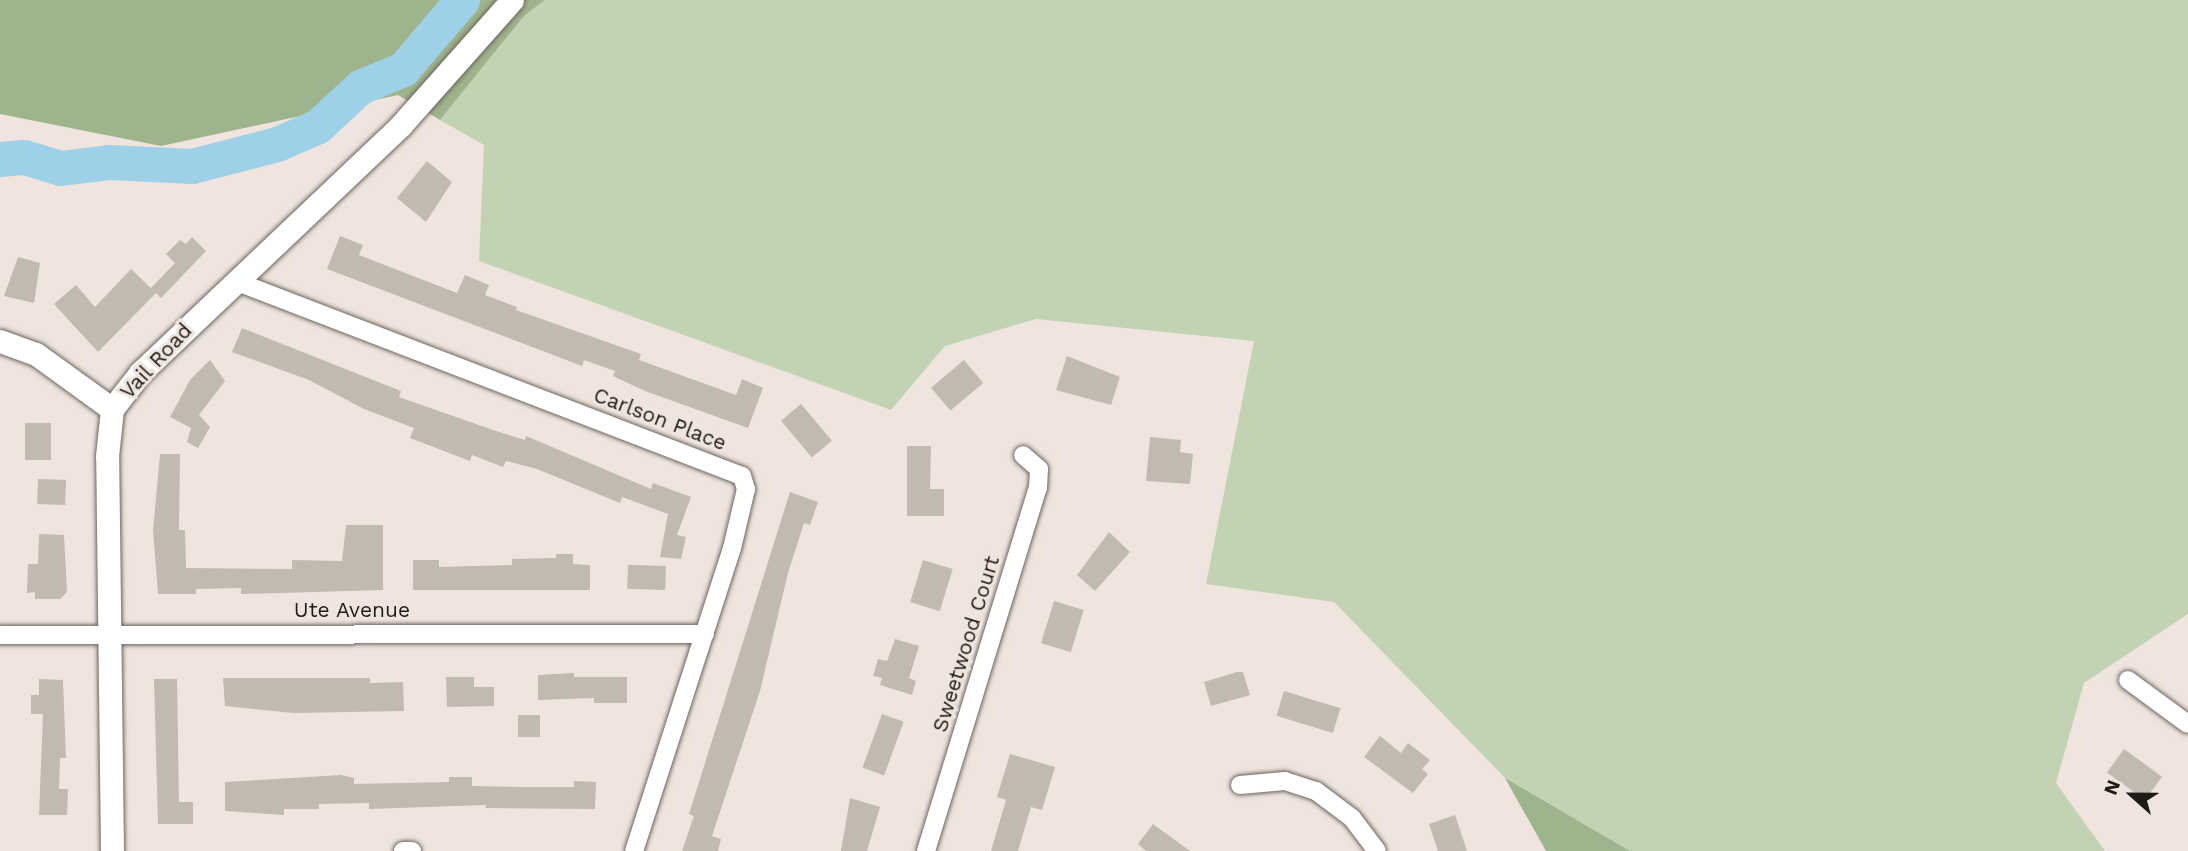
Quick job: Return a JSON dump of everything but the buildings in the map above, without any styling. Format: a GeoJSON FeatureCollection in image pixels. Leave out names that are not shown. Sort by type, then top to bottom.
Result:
{"type":"FeatureCollection","features":[{"type":"Feature","properties":{"kind":"street","name":"Vail Road"},"geometry":{"type":"LineString","coordinates":[[112,851],[107,431],[112,410],[132,381],[401,125],[512,0]]}},
{"type":"Feature","properties":{"kind":"street","name":"Carlson Place"},"geometry":{"type":"LineString","coordinates":[[235,281],[741,476],[746,489],[732,548],[634,851]]}},
{"type":"Feature","properties":{"kind":"street"},"geometry":{"type":"LineString","coordinates":[[0,341],[36,354],[112,410]]}},
{"type":"Feature","properties":{"kind":"street","name":"Sweetwood Court"},"geometry":{"type":"LineString","coordinates":[[926,851],[1038,488],[1039,469],[1023,455]]}},
{"type":"Feature","properties":{"kind":"street","name":"Ute Avenue"},"geometry":{"type":"LineString","coordinates":[[0,635],[705,634]]}},
{"type":"Feature","properties":{"kind":"street"},"geometry":{"type":"LineString","coordinates":[[2128,680],[2188,724]]}},
{"type":"Feature","properties":{"kind":"street"},"geometry":{"type":"LineString","coordinates":[[1240,785],[1284,781],[1316,791],[1352,818],[1377,851]]}},
{"type":"Feature","properties":{"kind":"street"},"geometry":{"type":"LineString","coordinates":[[403,851],[412,851]]}},
{"type":"Feature","properties":{"kind":"green space"},"geometry":{"type":"Polygon","coordinates":[[[0,0],[545,0],[524,16],[440,120],[398,95],[161,146],[0,114],[0,0]]]}},
{"type":"Feature","properties":{"kind":"green space"},"geometry":{"type":"Polygon","coordinates":[[[545,0],[2188,0],[2188,614],[2084,683],[2056,783],[2105,851],[1630,851],[1505,778],[1334,602],[1206,584],[1254,341],[1036,319],[945,346],[891,410],[479,261],[484,145],[440,120],[524,16],[545,0]]]}},
{"type":"Feature","properties":{"kind":"green space"},"geometry":{"type":"Polygon","coordinates":[[[1505,778],[1630,851],[1546,851],[1505,778]]]}},
{"type":"Feature","properties":{"kind":"waterway"},"geometry":{"type":"LineString","coordinates":[[0,159],[24,157],[60,168],[109,162],[192,166],[277,144],[318,126],[360,87],[403,69],[462,0]]}}]}
